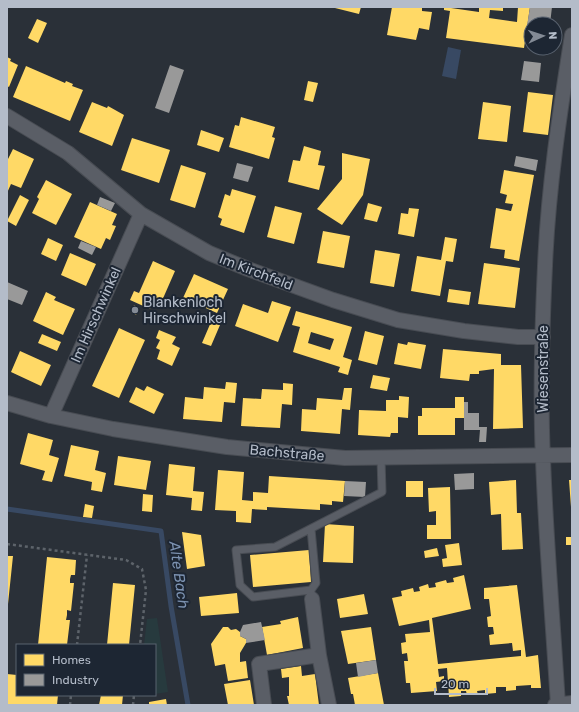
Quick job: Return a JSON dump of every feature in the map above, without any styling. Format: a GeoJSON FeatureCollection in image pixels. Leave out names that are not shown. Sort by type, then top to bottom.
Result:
{"type":"FeatureCollection","features":[{"type":"Feature","properties":{"kind":"street","name":"Wiesenstraße"},"geometry":{"type":"LineString","coordinates":[[556,705],[542,457],[543,337],[545,265],[549,210],[558,128],[572,35]]}},
{"type":"Feature","properties":{"kind":"street","name":"Im Kirchfeld"},"geometry":{"type":"LineString","coordinates":[[7,116],[68,154],[141,214],[209,253],[279,282],[333,300],[405,321],[464,331],[518,337],[543,337]]}},
{"type":"Feature","properties":{"kind":"street","name":"Im Hirschwinkel"},"geometry":{"type":"LineString","coordinates":[[51,416],[141,214]]}},
{"type":"Feature","properties":{"kind":"street","name":"Bachstraße"},"geometry":{"type":"LineString","coordinates":[[7,403],[51,416],[204,445],[345,458],[542,457],[572,455]]}},
{"type":"Feature","properties":{"kind":"street"},"geometry":{"type":"LineString","coordinates":[[311,594],[319,655],[328,705]]}},
{"type":"Feature","properties":{"kind":"street"},"geometry":{"type":"LineString","coordinates":[[264,705],[259,664],[319,655]]}},
{"type":"Feature","properties":{"kind":"street"},"geometry":{"type":"LineString","coordinates":[[556,705],[572,703]]}},
{"type":"Feature","properties":{"kind":"lane"},"geometry":{"type":"LineString","coordinates":[[311,529],[316,583],[311,594],[253,597],[240,585],[236,550],[276,547],[382,492],[381,458]]}},
{"type":"Feature","properties":{"kind":"path"},"geometry":{"type":"LineString","coordinates":[[7,544],[126,560],[142,569],[146,590],[140,644]]}},
{"type":"Feature","properties":{"kind":"path"},"geometry":{"type":"LineString","coordinates":[[77,644],[87,555]]}},
{"type":"Feature","properties":{"kind":"green space"},"geometry":{"type":"Polygon","coordinates":[[[157,618],[168,692],[156,694],[156,644],[144,644],[147,619],[157,618]]]}},
{"type":"Feature","properties":{"kind":"water"},"geometry":{"type":"Polygon","coordinates":[[[448,47],[461,50],[456,79],[442,76],[448,47]]]}},
{"type":"Feature","properties":{"kind":"building: Homes"},"geometry":{"type":"Polygon","coordinates":[[[331,7],[361,7],[359,14],[331,7]]]}},
{"type":"Feature","properties":{"kind":"building: Homes"},"geometry":{"type":"Polygon","coordinates":[[[392,7],[422,7],[422,11],[432,12],[429,30],[419,28],[416,40],[387,35],[392,7]]]}},
{"type":"Feature","properties":{"kind":"building: Homes"},"geometry":{"type":"Polygon","coordinates":[[[444,7],[479,12],[479,7],[503,7],[503,11],[490,10],[489,18],[517,22],[518,7],[530,7],[529,16],[523,16],[523,48],[446,38],[450,11],[444,10],[444,7]]]}},
{"type":"Feature","properties":{"kind":"building: Homes"},"geometry":{"type":"Polygon","coordinates":[[[37,19],[47,23],[38,43],[28,38],[37,19]]]}},
{"type":"Feature","properties":{"kind":"building: Homes"},"geometry":{"type":"Polygon","coordinates":[[[7,57],[11,59],[10,61],[18,65],[9,87],[7,86],[7,57]]]}},
{"type":"Feature","properties":{"kind":"building: Homes"},"geometry":{"type":"Polygon","coordinates":[[[26,66],[65,83],[66,81],[73,84],[72,86],[83,90],[70,121],[13,97],[26,66]]]}},
{"type":"Feature","properties":{"kind":"building: Homes"},"geometry":{"type":"Polygon","coordinates":[[[308,81],[318,83],[313,102],[304,100],[308,81]]]}},
{"type":"Feature","properties":{"kind":"building: Homes"},"geometry":{"type":"Polygon","coordinates":[[[528,92],[553,95],[548,135],[523,132],[528,92]]]}},
{"type":"Feature","properties":{"kind":"building: Homes"},"geometry":{"type":"Polygon","coordinates":[[[92,102],[107,108],[108,106],[124,115],[112,146],[79,132],[92,102]]]}},
{"type":"Feature","properties":{"kind":"building: Homes"},"geometry":{"type":"Polygon","coordinates":[[[483,102],[511,106],[507,142],[478,139],[483,102]]]}},
{"type":"Feature","properties":{"kind":"building: Homes"},"geometry":{"type":"Polygon","coordinates":[[[241,117],[275,127],[272,137],[275,138],[269,159],[229,147],[235,125],[239,126],[241,117]]]}},
{"type":"Feature","properties":{"kind":"building: Homes"},"geometry":{"type":"Polygon","coordinates":[[[201,130],[224,138],[219,152],[197,145],[201,130]]]}},
{"type":"Feature","properties":{"kind":"building: Homes"},"geometry":{"type":"Polygon","coordinates":[[[132,138],[170,150],[159,183],[121,170],[132,138]]]}},
{"type":"Feature","properties":{"kind":"building: Homes"},"geometry":{"type":"Polygon","coordinates":[[[304,146],[321,151],[318,165],[325,166],[319,190],[288,182],[293,160],[300,161],[304,146]]]}},
{"type":"Feature","properties":{"kind":"building: Homes"},"geometry":{"type":"Polygon","coordinates":[[[13,149],[34,159],[21,188],[11,184],[7,193],[7,161],[13,149]]]}},
{"type":"Feature","properties":{"kind":"building: Homes"},"geometry":{"type":"Polygon","coordinates":[[[342,153],[370,159],[363,195],[342,225],[317,209],[342,179],[342,153]]]}},
{"type":"Feature","properties":{"kind":"building: Homes"},"geometry":{"type":"Polygon","coordinates":[[[181,165],[206,173],[195,208],[170,200],[181,165]]]}},
{"type":"Feature","properties":{"kind":"building: Homes"},"geometry":{"type":"Polygon","coordinates":[[[504,170],[534,175],[519,261],[504,258],[505,250],[490,248],[496,208],[511,211],[513,204],[505,203],[507,195],[500,193],[504,170]]]}},
{"type":"Feature","properties":{"kind":"building: Homes"},"geometry":{"type":"Polygon","coordinates":[[[46,180],[72,194],[56,225],[32,213],[39,199],[37,197],[46,180]]]}},
{"type":"Feature","properties":{"kind":"building: Homes"},"geometry":{"type":"Polygon","coordinates":[[[232,189],[256,196],[244,233],[220,225],[222,219],[218,217],[225,194],[230,196],[232,189]]]}},
{"type":"Feature","properties":{"kind":"building: Homes"},"geometry":{"type":"Polygon","coordinates":[[[20,195],[29,200],[16,226],[7,221],[20,195]]]}},
{"type":"Feature","properties":{"kind":"building: Homes"},"geometry":{"type":"Polygon","coordinates":[[[90,202],[117,214],[112,225],[116,226],[110,240],[106,238],[101,249],[74,237],[90,202]]]}},
{"type":"Feature","properties":{"kind":"building: Homes"},"geometry":{"type":"Polygon","coordinates":[[[368,203],[382,207],[377,222],[364,219],[368,203]]]}},
{"type":"Feature","properties":{"kind":"building: Homes"},"geometry":{"type":"Polygon","coordinates":[[[275,206],[302,213],[294,244],[267,237],[275,206]]]}},
{"type":"Feature","properties":{"kind":"building: Homes"},"geometry":{"type":"Polygon","coordinates":[[[409,208],[419,209],[414,237],[398,234],[401,213],[408,214],[409,208]]]}},
{"type":"Feature","properties":{"kind":"building: Homes"},"geometry":{"type":"Polygon","coordinates":[[[323,231],[350,236],[344,268],[317,263],[323,231]]]}},
{"type":"Feature","properties":{"kind":"building: Homes"},"geometry":{"type":"Polygon","coordinates":[[[445,237],[457,239],[453,262],[446,261],[440,296],[411,291],[417,256],[441,260],[445,237]]]}},
{"type":"Feature","properties":{"kind":"building: Homes"},"geometry":{"type":"Polygon","coordinates":[[[48,238],[63,245],[56,261],[41,254],[48,238]]]}},
{"type":"Feature","properties":{"kind":"building: Homes"},"geometry":{"type":"Polygon","coordinates":[[[375,250],[400,254],[394,287],[370,283],[375,250]]]}},
{"type":"Feature","properties":{"kind":"building: Homes"},"geometry":{"type":"Polygon","coordinates":[[[70,253],[96,264],[86,286],[61,275],[70,253]]]}},
{"type":"Feature","properties":{"kind":"building: Homes"},"geometry":{"type":"Polygon","coordinates":[[[153,261],[175,271],[161,303],[154,300],[150,309],[130,300],[134,291],[139,293],[153,261]]]}},
{"type":"Feature","properties":{"kind":"building: Homes"},"geometry":{"type":"Polygon","coordinates":[[[484,263],[520,268],[515,308],[478,304],[484,263]]]}},
{"type":"Feature","properties":{"kind":"building: Homes"},"geometry":{"type":"Polygon","coordinates":[[[194,274],[228,289],[217,313],[183,298],[194,274]]]}},
{"type":"Feature","properties":{"kind":"building: Homes"},"geometry":{"type":"Polygon","coordinates":[[[449,289],[471,292],[469,305],[447,302],[449,289]]]}},
{"type":"Feature","properties":{"kind":"building: Homes"},"geometry":{"type":"Polygon","coordinates":[[[46,292],[56,297],[54,300],[75,309],[63,335],[33,321],[46,292]]]}},
{"type":"Feature","properties":{"kind":"building: Homes"},"geometry":{"type":"Polygon","coordinates":[[[272,301],[291,307],[278,342],[235,326],[243,304],[268,313],[272,301]]]}},
{"type":"Feature","properties":{"kind":"building: Homes","name":"Blankenloch Hirschwinkel"},"geometry":{"type":"Polygon","coordinates":[[[134,305],[139,308],[136,315],[131,312],[134,305]]]}},
{"type":"Feature","properties":{"kind":"building: Homes"},"geometry":{"type":"Polygon","coordinates":[[[296,311],[352,327],[343,357],[352,360],[348,375],[338,372],[340,367],[293,352],[300,327],[292,325],[296,311]],[[311,332],[308,343],[330,350],[334,339],[311,332]]]}},
{"type":"Feature","properties":{"kind":"building: Homes"},"geometry":{"type":"Polygon","coordinates":[[[211,322],[220,325],[211,346],[202,343],[211,322]]]}},
{"type":"Feature","properties":{"kind":"building: Homes"},"geometry":{"type":"Polygon","coordinates":[[[119,328],[145,340],[119,398],[92,386],[119,328]]]}},
{"type":"Feature","properties":{"kind":"building: Homes"},"geometry":{"type":"Polygon","coordinates":[[[159,330],[176,337],[172,344],[180,348],[172,366],[157,359],[160,350],[156,348],[160,340],[156,338],[159,330]]]}},
{"type":"Feature","properties":{"kind":"building: Homes"},"geometry":{"type":"Polygon","coordinates":[[[365,331],[384,336],[377,365],[358,360],[365,331]]]}},
{"type":"Feature","properties":{"kind":"building: Homes"},"geometry":{"type":"Polygon","coordinates":[[[42,334],[61,342],[57,351],[38,343],[42,334]]]}},
{"type":"Feature","properties":{"kind":"building: Homes"},"geometry":{"type":"Polygon","coordinates":[[[408,342],[426,345],[421,369],[394,364],[398,343],[407,345],[408,342]]]}},
{"type":"Feature","properties":{"kind":"building: Homes"},"geometry":{"type":"Polygon","coordinates":[[[443,349],[501,354],[501,365],[521,365],[523,428],[493,429],[494,369],[479,371],[479,374],[470,374],[469,381],[440,378],[443,349]]]}},
{"type":"Feature","properties":{"kind":"building: Homes"},"geometry":{"type":"Polygon","coordinates":[[[20,351],[51,365],[41,386],[11,372],[20,351]]]}},
{"type":"Feature","properties":{"kind":"building: Homes"},"geometry":{"type":"Polygon","coordinates":[[[373,375],[390,378],[387,391],[370,388],[373,375]]]}},
{"type":"Feature","properties":{"kind":"building: Homes"},"geometry":{"type":"Polygon","coordinates":[[[226,382],[237,383],[235,403],[224,402],[222,422],[183,419],[185,397],[203,399],[204,387],[225,389],[226,382]]]}},
{"type":"Feature","properties":{"kind":"building: Homes"},"geometry":{"type":"Polygon","coordinates":[[[283,383],[293,384],[292,405],[282,404],[280,428],[241,426],[243,398],[261,399],[262,389],[283,390],[283,383]]]}},
{"type":"Feature","properties":{"kind":"building: Homes"},"geometry":{"type":"Polygon","coordinates":[[[147,386],[164,394],[154,414],[129,402],[136,387],[144,391],[147,386]]]}},
{"type":"Feature","properties":{"kind":"building: Homes"},"geometry":{"type":"Polygon","coordinates":[[[344,388],[352,388],[350,410],[342,409],[340,434],[301,431],[302,409],[316,410],[317,398],[342,400],[344,388]]]}},
{"type":"Feature","properties":{"kind":"building: Homes"},"geometry":{"type":"Polygon","coordinates":[[[399,396],[409,397],[408,418],[398,417],[398,433],[391,433],[390,437],[358,435],[359,410],[386,411],[386,400],[399,400],[399,396]]]}},
{"type":"Feature","properties":{"kind":"building: Homes"},"geometry":{"type":"Polygon","coordinates":[[[455,397],[464,397],[464,418],[455,418],[455,435],[418,435],[418,416],[422,416],[422,408],[455,408],[455,397]]]}},
{"type":"Feature","properties":{"kind":"building: Homes"},"geometry":{"type":"Polygon","coordinates":[[[28,433],[53,440],[49,455],[59,458],[52,482],[42,480],[45,471],[20,464],[28,433]]]}},
{"type":"Feature","properties":{"kind":"building: Homes"},"geometry":{"type":"Polygon","coordinates":[[[71,445],[99,451],[95,470],[106,473],[102,492],[91,490],[92,482],[64,476],[71,445]]]}},
{"type":"Feature","properties":{"kind":"building: Homes"},"geometry":{"type":"Polygon","coordinates":[[[118,456],[151,461],[146,490],[114,485],[118,456]]]}},
{"type":"Feature","properties":{"kind":"building: Homes"},"geometry":{"type":"Polygon","coordinates":[[[169,464],[195,467],[193,491],[204,492],[202,511],[191,510],[192,498],[166,495],[169,464]]]}},
{"type":"Feature","properties":{"kind":"building: Homes"},"geometry":{"type":"Polygon","coordinates":[[[218,470],[244,472],[242,500],[253,501],[253,492],[268,493],[269,476],[345,481],[343,502],[332,501],[332,505],[320,504],[320,510],[267,507],[267,510],[252,509],[251,523],[236,522],[236,511],[215,510],[218,470]]]}},
{"type":"Feature","properties":{"kind":"building: Homes"},"geometry":{"type":"Polygon","coordinates":[[[516,480],[517,513],[521,513],[523,549],[502,550],[501,514],[491,515],[489,482],[516,480]]]}},
{"type":"Feature","properties":{"kind":"building: Homes"},"geometry":{"type":"Polygon","coordinates":[[[569,480],[572,480],[572,507],[571,507],[569,480]]]}},
{"type":"Feature","properties":{"kind":"building: Homes"},"geometry":{"type":"Polygon","coordinates":[[[406,481],[423,481],[423,497],[406,497],[406,481]]]}},
{"type":"Feature","properties":{"kind":"building: Homes"},"geometry":{"type":"Polygon","coordinates":[[[450,487],[451,539],[427,539],[427,525],[436,525],[436,511],[429,512],[428,488],[450,487]]]}},
{"type":"Feature","properties":{"kind":"building: Homes"},"geometry":{"type":"Polygon","coordinates":[[[143,494],[153,495],[152,512],[142,511],[143,494]]]}},
{"type":"Feature","properties":{"kind":"building: Homes"},"geometry":{"type":"Polygon","coordinates":[[[85,504],[94,506],[92,518],[83,517],[85,504]]]}},
{"type":"Feature","properties":{"kind":"building: Homes"},"geometry":{"type":"Polygon","coordinates":[[[325,524],[354,526],[353,563],[323,562],[325,524]]]}},
{"type":"Feature","properties":{"kind":"building: Homes"},"geometry":{"type":"Polygon","coordinates":[[[182,532],[201,535],[205,566],[187,569],[182,532]]]}},
{"type":"Feature","properties":{"kind":"building: Homes"},"geometry":{"type":"Polygon","coordinates":[[[566,537],[572,537],[572,545],[566,545],[566,537]]]}},
{"type":"Feature","properties":{"kind":"building: Homes"},"geometry":{"type":"Polygon","coordinates":[[[459,543],[462,565],[443,567],[442,559],[447,558],[445,545],[459,543]]]}},
{"type":"Feature","properties":{"kind":"building: Homes"},"geometry":{"type":"Polygon","coordinates":[[[437,548],[439,556],[425,558],[424,551],[437,548]]]}},
{"type":"Feature","properties":{"kind":"building: Homes"},"geometry":{"type":"Polygon","coordinates":[[[309,550],[311,582],[253,587],[250,555],[309,550]]]}},
{"type":"Feature","properties":{"kind":"building: Homes"},"geometry":{"type":"Polygon","coordinates":[[[7,556],[13,556],[8,604],[7,604],[7,556]]]}},
{"type":"Feature","properties":{"kind":"building: Homes"},"geometry":{"type":"Polygon","coordinates":[[[47,557],[76,560],[75,575],[71,575],[70,579],[70,583],[74,583],[71,611],[67,610],[66,620],[70,620],[67,644],[38,644],[47,557]]]}},
{"type":"Feature","properties":{"kind":"building: Homes"},"geometry":{"type":"Polygon","coordinates":[[[464,575],[471,609],[432,618],[438,664],[521,656],[521,650],[513,651],[512,643],[490,645],[489,635],[494,634],[493,627],[488,627],[487,617],[491,616],[489,599],[484,599],[484,588],[517,585],[526,657],[538,655],[541,688],[531,688],[531,685],[516,686],[516,690],[506,691],[506,687],[496,687],[496,693],[485,694],[485,690],[477,691],[478,695],[467,695],[466,691],[461,691],[461,696],[449,697],[447,668],[438,669],[439,677],[444,676],[444,681],[436,682],[437,691],[411,693],[410,683],[406,683],[404,661],[408,661],[407,653],[402,654],[401,643],[406,642],[405,634],[430,632],[429,620],[399,626],[392,598],[402,596],[401,591],[413,588],[414,592],[420,591],[419,587],[428,584],[429,588],[436,587],[435,583],[446,580],[447,583],[454,582],[453,578],[464,575]]]}},
{"type":"Feature","properties":{"kind":"building: Homes"},"geometry":{"type":"Polygon","coordinates":[[[113,583],[135,585],[129,644],[107,644],[113,583]]]}},
{"type":"Feature","properties":{"kind":"building: Homes"},"geometry":{"type":"Polygon","coordinates":[[[237,593],[239,613],[201,616],[199,597],[237,593]]]}},
{"type":"Feature","properties":{"kind":"building: Homes"},"geometry":{"type":"Polygon","coordinates":[[[364,594],[368,614],[340,618],[337,599],[364,594]]]}},
{"type":"Feature","properties":{"kind":"building: Homes"},"geometry":{"type":"Polygon","coordinates":[[[298,617],[303,648],[267,655],[262,627],[281,624],[280,621],[298,617]]]}},
{"type":"Feature","properties":{"kind":"building: Homes"},"geometry":{"type":"Polygon","coordinates":[[[223,627],[228,627],[231,630],[236,629],[240,632],[240,636],[246,639],[246,643],[240,653],[240,662],[246,661],[248,678],[228,681],[225,664],[215,666],[211,644],[223,627]]]}},
{"type":"Feature","properties":{"kind":"building: Homes"},"geometry":{"type":"Polygon","coordinates":[[[371,627],[376,660],[348,664],[341,631],[371,627]]]}},
{"type":"Feature","properties":{"kind":"building: Homes"},"geometry":{"type":"Polygon","coordinates":[[[301,666],[302,676],[315,674],[319,705],[289,705],[287,696],[289,696],[289,677],[282,678],[281,669],[301,666]]]}},
{"type":"Feature","properties":{"kind":"building: Homes"},"geometry":{"type":"Polygon","coordinates":[[[378,673],[384,705],[355,705],[348,678],[378,673]]]}},
{"type":"Feature","properties":{"kind":"building: Homes"},"geometry":{"type":"Polygon","coordinates":[[[7,674],[16,675],[16,696],[58,696],[57,705],[7,705],[7,674]]]}},
{"type":"Feature","properties":{"kind":"building: Homes"},"geometry":{"type":"Polygon","coordinates":[[[250,680],[254,705],[228,705],[224,684],[250,680]]]}},
{"type":"Feature","properties":{"kind":"building: Homes"},"geometry":{"type":"Polygon","coordinates":[[[101,696],[123,696],[122,705],[99,705],[101,696]]]}},
{"type":"Feature","properties":{"kind":"building: Homes"},"geometry":{"type":"Polygon","coordinates":[[[166,699],[167,705],[149,705],[149,702],[166,699]]]}},
{"type":"Feature","properties":{"kind":"building: Industry"},"geometry":{"type":"Polygon","coordinates":[[[530,7],[552,7],[551,16],[529,16],[530,7]]]}},
{"type":"Feature","properties":{"kind":"building: Industry"},"geometry":{"type":"Polygon","coordinates":[[[524,61],[541,63],[539,82],[521,80],[524,61]]]}},
{"type":"Feature","properties":{"kind":"building: Industry"},"geometry":{"type":"Polygon","coordinates":[[[170,65],[184,70],[169,113],[155,108],[170,65]]]}},
{"type":"Feature","properties":{"kind":"building: Industry"},"geometry":{"type":"Polygon","coordinates":[[[516,156],[538,160],[536,171],[514,166],[516,156]]]}},
{"type":"Feature","properties":{"kind":"building: Industry"},"geometry":{"type":"Polygon","coordinates":[[[237,163],[253,167],[248,182],[233,178],[237,163]]]}},
{"type":"Feature","properties":{"kind":"building: Industry"},"geometry":{"type":"Polygon","coordinates":[[[100,197],[115,203],[111,211],[97,205],[100,197]]]}},
{"type":"Feature","properties":{"kind":"building: Industry"},"geometry":{"type":"Polygon","coordinates":[[[81,241],[96,247],[92,255],[78,248],[81,241]]]}},
{"type":"Feature","properties":{"kind":"building: Industry"},"geometry":{"type":"Polygon","coordinates":[[[7,282],[28,291],[22,305],[7,299],[7,282]]]}},
{"type":"Feature","properties":{"kind":"building: Industry"},"geometry":{"type":"Polygon","coordinates":[[[464,402],[468,402],[468,413],[479,413],[479,427],[487,427],[486,442],[479,442],[480,430],[464,430],[464,402]]]}},
{"type":"Feature","properties":{"kind":"building: Industry"},"geometry":{"type":"Polygon","coordinates":[[[474,473],[474,489],[455,490],[454,474],[474,473]]]}},
{"type":"Feature","properties":{"kind":"building: Industry"},"geometry":{"type":"Polygon","coordinates":[[[345,481],[366,482],[365,497],[344,496],[345,481]]]}},
{"type":"Feature","properties":{"kind":"building: Industry"},"geometry":{"type":"Polygon","coordinates":[[[261,622],[265,640],[246,643],[246,639],[240,636],[243,625],[261,622]]]}},
{"type":"Feature","properties":{"kind":"building: Industry"},"geometry":{"type":"Polygon","coordinates":[[[376,660],[378,673],[358,677],[356,663],[376,660]]]}},
{"type":"Feature","properties":{"kind":"waterway","name":"Alte Bach"},"geometry":{"type":"LineString","coordinates":[[7,509],[161,531],[171,606],[188,705]]}},
{"type":"Feature","properties":{"kind":"place","name":"Blankenloch Hirschwinkel"},"geometry":{"type":"Point","coordinates":[135,310]}}]}
